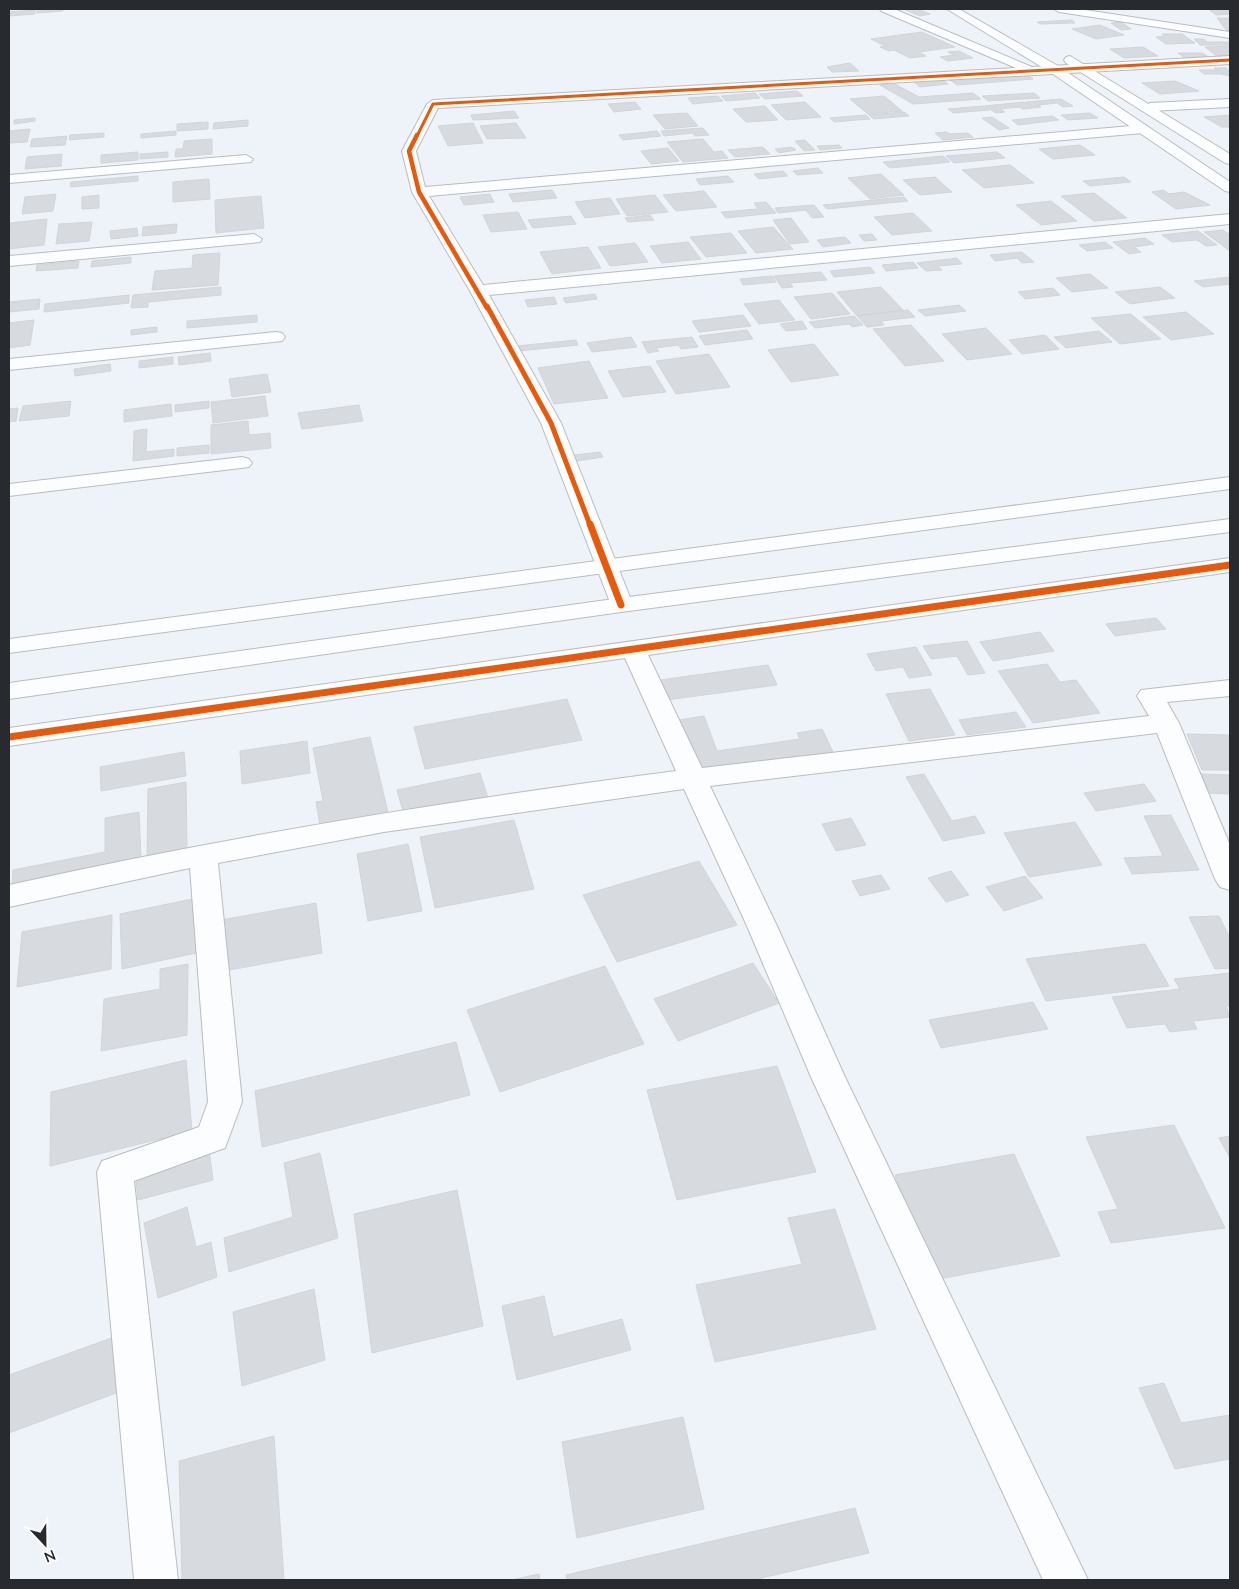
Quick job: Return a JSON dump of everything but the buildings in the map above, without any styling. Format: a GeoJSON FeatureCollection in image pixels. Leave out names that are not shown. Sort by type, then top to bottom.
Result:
{"type":"FeatureCollection","features":[{"type":"Feature","properties":{"kind":"street"},"geometry":{"type":"LineString","coordinates":[[885,9],[1033,70]]}},
{"type":"Feature","properties":{"kind":"street"},"geometry":{"type":"LineString","coordinates":[[952,9],[1054,69],[1230,188]]}},
{"type":"Feature","properties":{"kind":"street"},"geometry":{"type":"LineString","coordinates":[[1059,9],[1230,35]]}},
{"type":"Feature","properties":{"kind":"street"},"geometry":{"type":"LineString","coordinates":[[1059,53],[1150,107],[1230,160]]}},
{"type":"Feature","properties":{"kind":"street"},"geometry":{"type":"LineString","coordinates":[[621,605],[551,423],[478,291],[419,192],[409,151],[433,104],[1230,60]]}},
{"type":"Feature","properties":{"kind":"street"},"geometry":{"type":"LineString","coordinates":[[1150,107],[1230,103]]}},
{"type":"Feature","properties":{"kind":"street"},"geometry":{"type":"LineString","coordinates":[[419,192],[1143,129]]}},
{"type":"Feature","properties":{"kind":"street"},"geometry":{"type":"LineString","coordinates":[[9,179],[246,159]]}},
{"type":"Feature","properties":{"kind":"street"},"geometry":{"type":"LineString","coordinates":[[478,291],[1230,219]]}},
{"type":"Feature","properties":{"kind":"street"},"geometry":{"type":"LineString","coordinates":[[9,261],[254,239]]}},
{"type":"Feature","properties":{"kind":"street"},"geometry":{"type":"LineString","coordinates":[[9,365],[276,337]]}},
{"type":"Feature","properties":{"kind":"street"},"geometry":{"type":"LineString","coordinates":[[9,490],[242,463]]}},
{"type":"Feature","properties":{"kind":"street"},"geometry":{"type":"LineString","coordinates":[[9,646],[1230,483]]}},
{"type":"Feature","properties":{"kind":"street"},"geometry":{"type":"LineString","coordinates":[[9,691],[621,605],[1230,526]]}},
{"type":"Feature","properties":{"kind":"street"},"geometry":{"type":"LineString","coordinates":[[9,737],[1230,565]]}},
{"type":"Feature","properties":{"kind":"street"},"geometry":{"type":"LineString","coordinates":[[633,649],[828,1077],[1066,1580]]}},
{"type":"Feature","properties":{"kind":"street"},"geometry":{"type":"LineString","coordinates":[[1230,688],[1150,696],[1166,723],[1230,879]]}},
{"type":"Feature","properties":{"kind":"street"},"geometry":{"type":"LineString","coordinates":[[9,903],[203,854],[386,822],[692,779],[1166,723]]}},
{"type":"Feature","properties":{"kind":"street"},"geometry":{"type":"LineString","coordinates":[[156,1580],[115,1172],[213,1137],[225,1102],[203,854]]}},
{"type":"Feature","properties":{"kind":"cycle path"},"geometry":{"type":"LineString","coordinates":[[621,605],[551,423],[478,291],[419,192],[409,151],[433,104],[1230,60]]}},
{"type":"Feature","properties":{"kind":"cycle path"},"geometry":{"type":"LineString","coordinates":[[9,737],[1230,565]]}}]}
